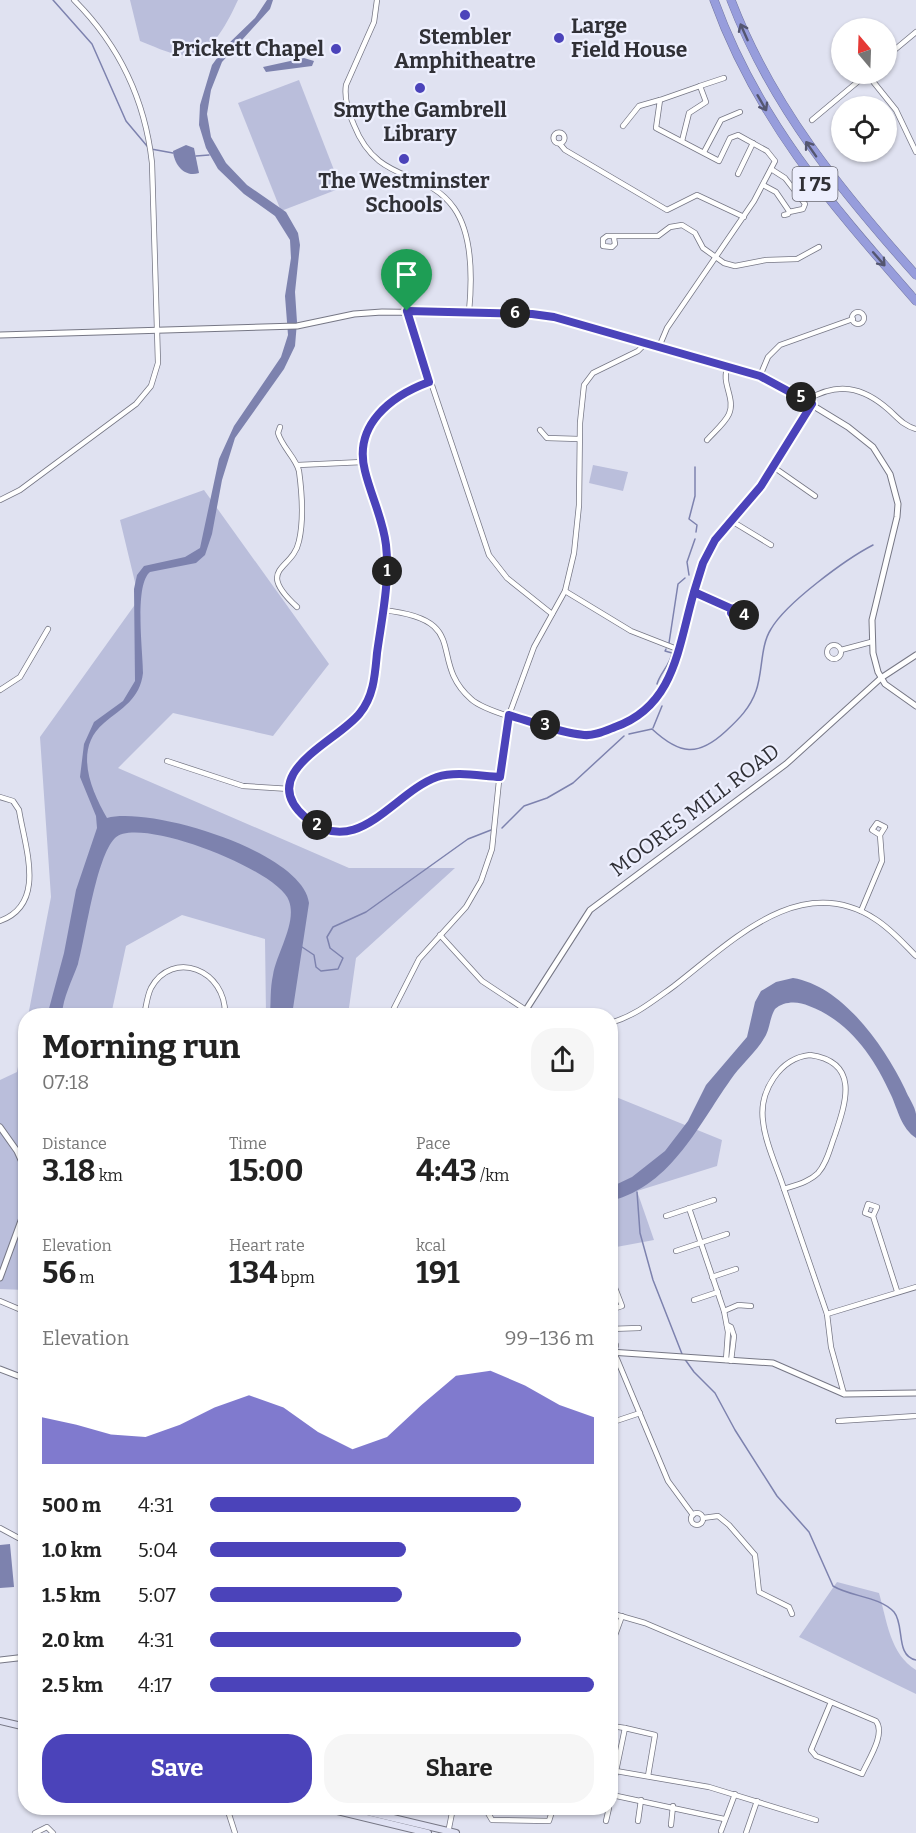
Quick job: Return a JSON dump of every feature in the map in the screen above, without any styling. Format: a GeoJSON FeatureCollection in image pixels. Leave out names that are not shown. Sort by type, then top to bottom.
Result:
{"type":"FeatureCollection","features":[{"type":"Feature","properties":{"kind":"highway","name":"I 75"},"geometry":{"type":"LineString","coordinates":[[714,0],[746,74],[790,149],[828,200],[916,302]]}},
{"type":"Feature","properties":{"kind":"highway","name":"I 75"},"geometry":{"type":"LineString","coordinates":[[731,0],[759,64],[793,124],[826,171],[916,275]]}},
{"type":"Feature","properties":{"kind":"main road"},"geometry":{"type":"LineString","coordinates":[[0,1721],[18,1725]]}},
{"type":"Feature","properties":{"kind":"main road"},"geometry":{"type":"LineString","coordinates":[[358,1815],[428,1833]]}},
{"type":"Feature","properties":{"kind":"main road"},"geometry":{"type":"LineString","coordinates":[[379,1815],[456,1833]]}},
{"type":"Feature","properties":{"kind":"street"},"geometry":{"type":"LineString","coordinates":[[0,500],[20,490],[142,399],[157,369],[158,331],[152,163],[144,117],[132,85],[111,44],[74,0]]}},
{"type":"Feature","properties":{"kind":"street"},"geometry":{"type":"LineString","coordinates":[[377,0],[374,22],[346,85],[345,95],[349,113],[358,135],[379,163],[434,189],[455,210],[464,229],[468,256],[471,292],[469,312]]}},
{"type":"Feature","properties":{"kind":"street"},"geometry":{"type":"LineString","coordinates":[[897,48],[916,32]]}},
{"type":"Feature","properties":{"kind":"street"},"geometry":{"type":"LineString","coordinates":[[623,126],[639,106],[724,78]]}},
{"type":"Feature","properties":{"kind":"street"},"geometry":{"type":"LineString","coordinates":[[812,120],[855,84]]}},
{"type":"Feature","properties":{"kind":"street"},"geometry":{"type":"LineString","coordinates":[[875,84],[902,119],[916,152]]}},
{"type":"Feature","properties":{"kind":"street"},"geometry":{"type":"LineString","coordinates":[[682,141],[686,118],[696,107],[706,102],[700,86]]}},
{"type":"Feature","properties":{"kind":"street"},"geometry":{"type":"LineString","coordinates":[[659,347],[667,328],[744,217],[775,161],[766,151],[738,135],[730,138],[719,161],[656,128],[660,100]]}},
{"type":"Feature","properties":{"kind":"street"},"geometry":{"type":"LineString","coordinates":[[704,152],[724,117],[740,112]]}},
{"type":"Feature","properties":{"kind":"street"},"geometry":{"type":"LineString","coordinates":[[738,174],[753,143]]}},
{"type":"Feature","properties":{"kind":"street"},"geometry":{"type":"LineString","coordinates":[[560,144],[565,150],[667,210],[697,195],[744,217]]}},
{"type":"Feature","properties":{"kind":"street"},"geometry":{"type":"LineString","coordinates":[[763,186],[776,192],[787,213],[803,209],[805,204],[785,178],[771,169]]}},
{"type":"Feature","properties":{"kind":"street"},"geometry":{"type":"LineString","coordinates":[[614,238],[658,236],[670,227],[682,225],[690,228],[703,248],[728,265],[740,266],[766,260],[797,259],[819,247]]}},
{"type":"Feature","properties":{"kind":"street"},"geometry":{"type":"LineString","coordinates":[[407,311],[489,555],[507,578],[552,614]]}},
{"type":"Feature","properties":{"kind":"street"},"geometry":{"type":"LineString","coordinates":[[0,335],[286,327],[308,325],[354,314],[407,311],[542,315],[760,376],[809,402],[849,427],[873,447],[886,466],[896,491],[897,517],[872,620],[871,642],[881,678],[889,688],[916,706]]}},
{"type":"Feature","properties":{"kind":"street"},"geometry":{"type":"LineString","coordinates":[[760,376],[768,357],[780,345],[853,319]]}},
{"type":"Feature","properties":{"kind":"street"},"geometry":{"type":"LineString","coordinates":[[394,1008],[419,959],[466,907],[487,867],[495,835],[509,715],[534,647],[565,591],[578,525],[579,439],[583,392],[588,378],[602,367],[638,351],[645,344]]}},
{"type":"Feature","properties":{"kind":"street"},"geometry":{"type":"LineString","coordinates":[[707,440],[729,413],[725,375],[728,367]]}},
{"type":"Feature","properties":{"kind":"street"},"geometry":{"type":"LineString","coordinates":[[429,382],[399,395],[376,416],[364,438],[363,462],[386,542],[387,571],[373,683],[367,703],[352,722],[300,763],[292,775],[290,789],[296,806],[307,819],[325,828],[344,831],[369,824],[437,777],[454,774],[500,777]]}},
{"type":"Feature","properties":{"kind":"street"},"geometry":{"type":"LineString","coordinates":[[382,610],[413,614],[430,623],[442,638],[455,679],[465,693],[481,706],[585,735],[597,734],[627,723],[646,712],[660,697],[668,681],[708,551],[729,520],[761,486],[809,402],[829,389],[861,392],[872,397],[909,427],[916,429]]}},
{"type":"Feature","properties":{"kind":"street"},"geometry":{"type":"LineString","coordinates":[[280,427],[278,432],[282,446],[298,465],[301,488],[299,542],[277,576],[286,597],[297,607]]}},
{"type":"Feature","properties":{"kind":"street"},"geometry":{"type":"LineString","coordinates":[[540,430],[547,438],[579,439]]}},
{"type":"Feature","properties":{"kind":"street"},"geometry":{"type":"LineString","coordinates":[[298,465],[363,462]]}},
{"type":"Feature","properties":{"kind":"street"},"geometry":{"type":"LineString","coordinates":[[772,466],[815,496]]}},
{"type":"Feature","properties":{"kind":"street"},"geometry":{"type":"LineString","coordinates":[[729,520],[771,545]]}},
{"type":"Feature","properties":{"kind":"street"},"geometry":{"type":"LineString","coordinates":[[565,591],[631,631],[677,649]]}},
{"type":"Feature","properties":{"kind":"street"},"geometry":{"type":"LineString","coordinates":[[694,592],[732,609]]}},
{"type":"Feature","properties":{"kind":"street"},"geometry":{"type":"LineString","coordinates":[[0,690],[20,677],[48,629]]}},
{"type":"Feature","properties":{"kind":"street"},"geometry":{"type":"LineString","coordinates":[[841,650],[871,642]]}},
{"type":"Feature","properties":{"kind":"street","name":"MOORES MILL ROAD"},"geometry":{"type":"LineString","coordinates":[[526,1008],[590,910],[786,764],[881,678],[916,655]]}},
{"type":"Feature","properties":{"kind":"street"},"geometry":{"type":"LineString","coordinates":[[167,761],[243,786],[290,789]]}},
{"type":"Feature","properties":{"kind":"street"},"geometry":{"type":"LineString","coordinates":[[0,797],[10,799],[18,807],[30,881],[23,905],[15,914],[0,921]]}},
{"type":"Feature","properties":{"kind":"street"},"geometry":{"type":"LineString","coordinates":[[861,911],[882,861],[884,849],[880,835]]}},
{"type":"Feature","properties":{"kind":"street"},"geometry":{"type":"LineString","coordinates":[[618,1020],[643,1009],[758,923],[777,911],[798,904],[820,902],[841,904],[861,911],[886,927],[916,956]]}},
{"type":"Feature","properties":{"kind":"street"},"geometry":{"type":"LineString","coordinates":[[440,935],[482,981],[517,1008]]}},
{"type":"Feature","properties":{"kind":"street"},"geometry":{"type":"LineString","coordinates":[[146,1008],[149,992],[156,981],[166,973],[185,968],[204,972],[216,981],[224,995],[225,1008]]}},
{"type":"Feature","properties":{"kind":"street"},"geometry":{"type":"LineString","coordinates":[[784,1189],[808,1180],[821,1169],[846,1102],[847,1088],[842,1074],[832,1063],[818,1056],[801,1056],[784,1064],[775,1076],[764,1103],[764,1126],[784,1189],[827,1314],[831,1347],[844,1394]]}},
{"type":"Feature","properties":{"kind":"street"},"geometry":{"type":"LineString","coordinates":[[0,1127],[18,1153]]}},
{"type":"Feature","properties":{"kind":"street"},"geometry":{"type":"LineString","coordinates":[[666,1216],[714,1200]]}},
{"type":"Feature","properties":{"kind":"street"},"geometry":{"type":"LineString","coordinates":[[689,1208],[727,1325],[731,1327],[734,1336],[729,1361]]}},
{"type":"Feature","properties":{"kind":"street"},"geometry":{"type":"LineString","coordinates":[[873,1216],[897,1291]]}},
{"type":"Feature","properties":{"kind":"street"},"geometry":{"type":"LineString","coordinates":[[0,1278],[18,1230]]}},
{"type":"Feature","properties":{"kind":"street"},"geometry":{"type":"LineString","coordinates":[[676,1251],[727,1234]]}},
{"type":"Feature","properties":{"kind":"street"},"geometry":{"type":"LineString","coordinates":[[712,1277],[736,1269]]}},
{"type":"Feature","properties":{"kind":"street"},"geometry":{"type":"LineString","coordinates":[[827,1314],[916,1287]]}},
{"type":"Feature","properties":{"kind":"street"},"geometry":{"type":"LineString","coordinates":[[694,1300],[718,1292]]}},
{"type":"Feature","properties":{"kind":"street"},"geometry":{"type":"LineString","coordinates":[[618,1296],[622,1306],[618,1307]]}},
{"type":"Feature","properties":{"kind":"street"},"geometry":{"type":"LineString","coordinates":[[0,1302],[18,1309]]}},
{"type":"Feature","properties":{"kind":"street"},"geometry":{"type":"LineString","coordinates":[[724,1311],[738,1305],[751,1306]]}},
{"type":"Feature","properties":{"kind":"street"},"geometry":{"type":"LineString","coordinates":[[618,1330],[639,1328]]}},
{"type":"Feature","properties":{"kind":"street"},"geometry":{"type":"LineString","coordinates":[[618,1351],[781,1365],[822,1387],[844,1394],[916,1393]]}},
{"type":"Feature","properties":{"kind":"street"},"geometry":{"type":"LineString","coordinates":[[618,1364],[668,1481],[693,1515]]}},
{"type":"Feature","properties":{"kind":"street"},"geometry":{"type":"LineString","coordinates":[[0,1369],[18,1376]]}},
{"type":"Feature","properties":{"kind":"street"},"geometry":{"type":"LineString","coordinates":[[618,1420],[640,1413]]}},
{"type":"Feature","properties":{"kind":"street"},"geometry":{"type":"LineString","coordinates":[[838,1421],[916,1416]]}},
{"type":"Feature","properties":{"kind":"street"},"geometry":{"type":"LineString","coordinates":[[693,1515],[698,1514],[703,1518],[718,1516],[729,1525],[757,1559],[756,1583],[759,1592],[789,1607],[792,1614]]}},
{"type":"Feature","properties":{"kind":"street"},"geometry":{"type":"LineString","coordinates":[[693,1515],[691,1520],[695,1525],[701,1523],[703,1518]]}},
{"type":"Feature","properties":{"kind":"street"},"geometry":{"type":"LineString","coordinates":[[0,1528],[18,1538]]}},
{"type":"Feature","properties":{"kind":"street"},"geometry":{"type":"LineString","coordinates":[[618,1615],[622,1616],[831,1702],[876,1721],[879,1725],[879,1735],[862,1774],[816,1756],[811,1750],[831,1702]]}},
{"type":"Feature","properties":{"kind":"street"},"geometry":{"type":"LineString","coordinates":[[618,1627],[622,1616]]}},
{"type":"Feature","properties":{"kind":"street"},"geometry":{"type":"LineString","coordinates":[[0,1660],[18,1658]]}},
{"type":"Feature","properties":{"kind":"street"},"geometry":{"type":"LineString","coordinates":[[618,1727],[655,1735],[648,1776]]}},
{"type":"Feature","properties":{"kind":"street"},"geometry":{"type":"LineString","coordinates":[[618,1752],[625,1728]]}},
{"type":"Feature","properties":{"kind":"street"},"geometry":{"type":"LineString","coordinates":[[618,1771],[735,1794],[816,1820]]}},
{"type":"Feature","properties":{"kind":"street"},"geometry":{"type":"LineString","coordinates":[[721,1831],[735,1794]]}},
{"type":"Feature","properties":{"kind":"street"},"geometry":{"type":"LineString","coordinates":[[618,1798],[673,1806],[724,1818]]}},
{"type":"Feature","properties":{"kind":"street"},"geometry":{"type":"LineString","coordinates":[[638,1821],[641,1800]]}},
{"type":"Feature","properties":{"kind":"street"},"geometry":{"type":"LineString","coordinates":[[746,1833],[757,1801]]}},
{"type":"Feature","properties":{"kind":"street"},"geometry":{"type":"LineString","coordinates":[[671,1825],[673,1806]]}},
{"type":"Feature","properties":{"kind":"street"},"geometry":{"type":"LineString","coordinates":[[230,1815],[236,1833]]}},
{"type":"Feature","properties":{"kind":"street"},"geometry":{"type":"LineString","coordinates":[[448,1832],[452,1815]]}},
{"type":"Feature","properties":{"kind":"street"},"geometry":{"type":"LineString","coordinates":[[489,1815],[492,1820],[549,1821],[551,1815]]}},
{"type":"Feature","properties":{"kind":"street"},"geometry":{"type":"LineString","coordinates":[[606,1821],[607,1815]]}},
{"type":"Feature","properties":{"kind":"street"},"geometry":{"type":"LineString","coordinates":[[35,1833],[47,1827],[53,1833]]}},
{"type":"Feature","properties":{"kind":"shaded area"},"geometry":{"type":"Polygon","coordinates":[[[130,0],[238,0],[217,38],[209,46],[201,52],[181,55],[140,41],[130,0]]]}},
{"type":"Feature","properties":{"kind":"shaded area"},"geometry":{"type":"Polygon","coordinates":[[[267,0],[273,0],[270,9],[222,62],[211,90],[207,114],[211,137],[226,163],[247,185],[286,212],[298,233],[300,245],[295,292],[297,322],[295,346],[284,369],[235,438],[222,480],[212,534],[205,555],[196,563],[150,572],[145,579],[141,604],[143,673],[141,682],[129,702],[95,733],[89,745],[87,757],[95,795],[107,818],[128,816],[156,819],[189,826],[222,837],[254,851],[281,867],[300,884],[309,903],[293,1008],[270,1008],[273,975],[289,928],[291,910],[289,901],[280,888],[236,861],[207,849],[150,834],[129,833],[115,838],[108,848],[92,897],[78,964],[63,1008],[49,1008],[64,953],[76,890],[97,828],[96,816],[80,777],[84,744],[94,722],[123,701],[135,681],[134,589],[137,575],[144,566],[185,557],[200,548],[219,459],[234,426],[281,357],[288,335],[285,296],[291,258],[290,240],[275,216],[244,194],[218,169],[206,148],[199,125],[200,105],[212,65],[226,46],[255,18],[267,0]]]}},
{"type":"Feature","properties":{"kind":"shaded area"},"geometry":{"type":"Polygon","coordinates":[[[304,58],[314,61],[312,66],[266,72],[263,67],[304,58]]]}},
{"type":"Feature","properties":{"kind":"shaded area"},"geometry":{"type":"Polygon","coordinates":[[[299,80],[341,188],[281,211],[238,103],[299,80]]]}},
{"type":"Feature","properties":{"kind":"shaded area"},"geometry":{"type":"Polygon","coordinates":[[[186,145],[194,148],[199,173],[184,172],[175,161],[173,151],[186,145]]]}},
{"type":"Feature","properties":{"kind":"shaded area"},"geometry":{"type":"Polygon","coordinates":[[[593,465],[628,472],[623,491],[589,483],[593,465]]]}},
{"type":"Feature","properties":{"kind":"shaded area"},"geometry":{"type":"Polygon","coordinates":[[[204,490],[329,664],[273,736],[173,713],[118,768],[349,868],[455,868],[356,958],[349,1008],[266,1008],[265,939],[182,915],[126,946],[113,1008],[30,1008],[51,897],[40,737],[139,599],[120,520],[204,490]]]}},
{"type":"Feature","properties":{"kind":"shaded area"},"geometry":{"type":"Polygon","coordinates":[[[793,978],[811,983],[829,993],[860,1021],[886,1055],[914,1108],[916,1138],[903,1124],[877,1067],[859,1042],[836,1021],[823,1013],[800,1003],[787,1003],[775,1009],[763,1040],[734,1075],[683,1150],[651,1181],[633,1193],[618,1198],[618,1184],[632,1177],[665,1151],[688,1121],[706,1085],[747,1037],[755,1002],[761,991],[776,982],[793,978]]]}},
{"type":"Feature","properties":{"kind":"shaded area"},"geometry":{"type":"Polygon","coordinates":[[[18,1067],[18,1290],[0,1289],[0,1080],[17,1072],[18,1067]]]}},
{"type":"Feature","properties":{"kind":"shaded area"},"geometry":{"type":"Polygon","coordinates":[[[618,1098],[722,1140],[717,1166],[637,1191],[654,1240],[618,1247],[618,1098]]]}},
{"type":"Feature","properties":{"kind":"shaded area"},"geometry":{"type":"Polygon","coordinates":[[[10,1544],[14,1587],[0,1588],[0,1545],[10,1544]]]}},
{"type":"Feature","properties":{"kind":"shaded area"},"geometry":{"type":"Polygon","coordinates":[[[837,1582],[879,1593],[895,1646],[907,1663],[916,1670],[916,1694],[799,1637],[837,1582]]]}},
{"type":"Feature","properties":{"kind":"waterway"},"geometry":{"type":"LineString","coordinates":[[53,0],[92,44],[126,121],[147,146]]}},
{"type":"Feature","properties":{"kind":"waterway"},"geometry":{"type":"LineString","coordinates":[[151,149],[173,153]]}},
{"type":"Feature","properties":{"kind":"waterway"},"geometry":{"type":"LineString","coordinates":[[196,156],[209,155]]}},
{"type":"Feature","properties":{"kind":"waterway"},"geometry":{"type":"LineString","coordinates":[[695,467],[695,496],[689,519],[697,525],[696,532]]}},
{"type":"Feature","properties":{"kind":"waterway"},"geometry":{"type":"LineString","coordinates":[[689,575],[687,562],[695,539]]}},
{"type":"Feature","properties":{"kind":"waterway"},"geometry":{"type":"LineString","coordinates":[[629,734],[652,729],[671,744],[689,750],[698,749],[716,739],[740,718],[751,703],[758,684],[767,636],[779,618],[818,582],[873,545]]}},
{"type":"Feature","properties":{"kind":"waterway"},"geometry":{"type":"LineString","coordinates":[[669,643],[678,584],[685,578]]}},
{"type":"Feature","properties":{"kind":"waterway"},"geometry":{"type":"LineString","coordinates":[[657,684],[671,657],[672,653],[665,651],[666,649]]}},
{"type":"Feature","properties":{"kind":"waterway"},"geometry":{"type":"LineString","coordinates":[[653,728],[662,706]]}},
{"type":"Feature","properties":{"kind":"waterway"},"geometry":{"type":"LineString","coordinates":[[502,828],[524,806],[547,798],[573,783],[624,736]]}},
{"type":"Feature","properties":{"kind":"waterway"},"geometry":{"type":"LineString","coordinates":[[302,947],[314,955],[316,967],[321,971],[338,969],[343,958],[330,948],[327,937],[333,927],[366,912],[468,839],[491,830]]}},
{"type":"Feature","properties":{"kind":"waterway"},"geometry":{"type":"LineString","coordinates":[[637,1192],[640,1233],[653,1280],[682,1354]]}},
{"type":"Feature","properties":{"kind":"waterway"},"geometry":{"type":"LineString","coordinates":[[684,1358],[715,1393],[735,1430],[777,1496],[809,1532],[833,1586],[881,1603],[894,1612],[905,1653],[916,1660]]}},
{"type":"Feature","properties":{"kind":"place","name":"Stembler Amphitheatre"},"geometry":{"type":"Point","coordinates":[465,15]}},
{"type":"Feature","properties":{"kind":"place","name":"Large Field House"},"geometry":{"type":"Point","coordinates":[559,38]}},
{"type":"Feature","properties":{"kind":"place","name":"Prickett Chapel"},"geometry":{"type":"Point","coordinates":[336,49]}},
{"type":"Feature","properties":{"kind":"place","name":"Smythe Gambrell Library"},"geometry":{"type":"Point","coordinates":[420,88]}},
{"type":"Feature","properties":{"kind":"place","name":"The Westminster Schools"},"geometry":{"type":"Point","coordinates":[404,159]}},
{"type":"Feature","properties":{"kind":"route"},"geometry":{"type":"LineString","coordinates":[[407,311],[429,382],[399,395],[376,416],[364,438],[362,450],[365,473],[384,531],[387,556],[386,582],[371,693],[361,713],[352,722],[300,763],[292,775],[290,789],[296,806],[307,819],[316,825],[335,831],[351,830],[369,824],[437,777],[454,774],[500,777],[505,728],[509,715],[578,734],[591,735],[627,723],[646,712],[660,697],[668,681],[694,592],[732,609],[740,606],[744,615],[739,619],[735,618],[731,613],[732,609],[694,592],[698,576],[715,540],[729,520],[761,486],[812,404],[781,384],[760,376],[554,317],[532,314],[407,311]]}}]}
